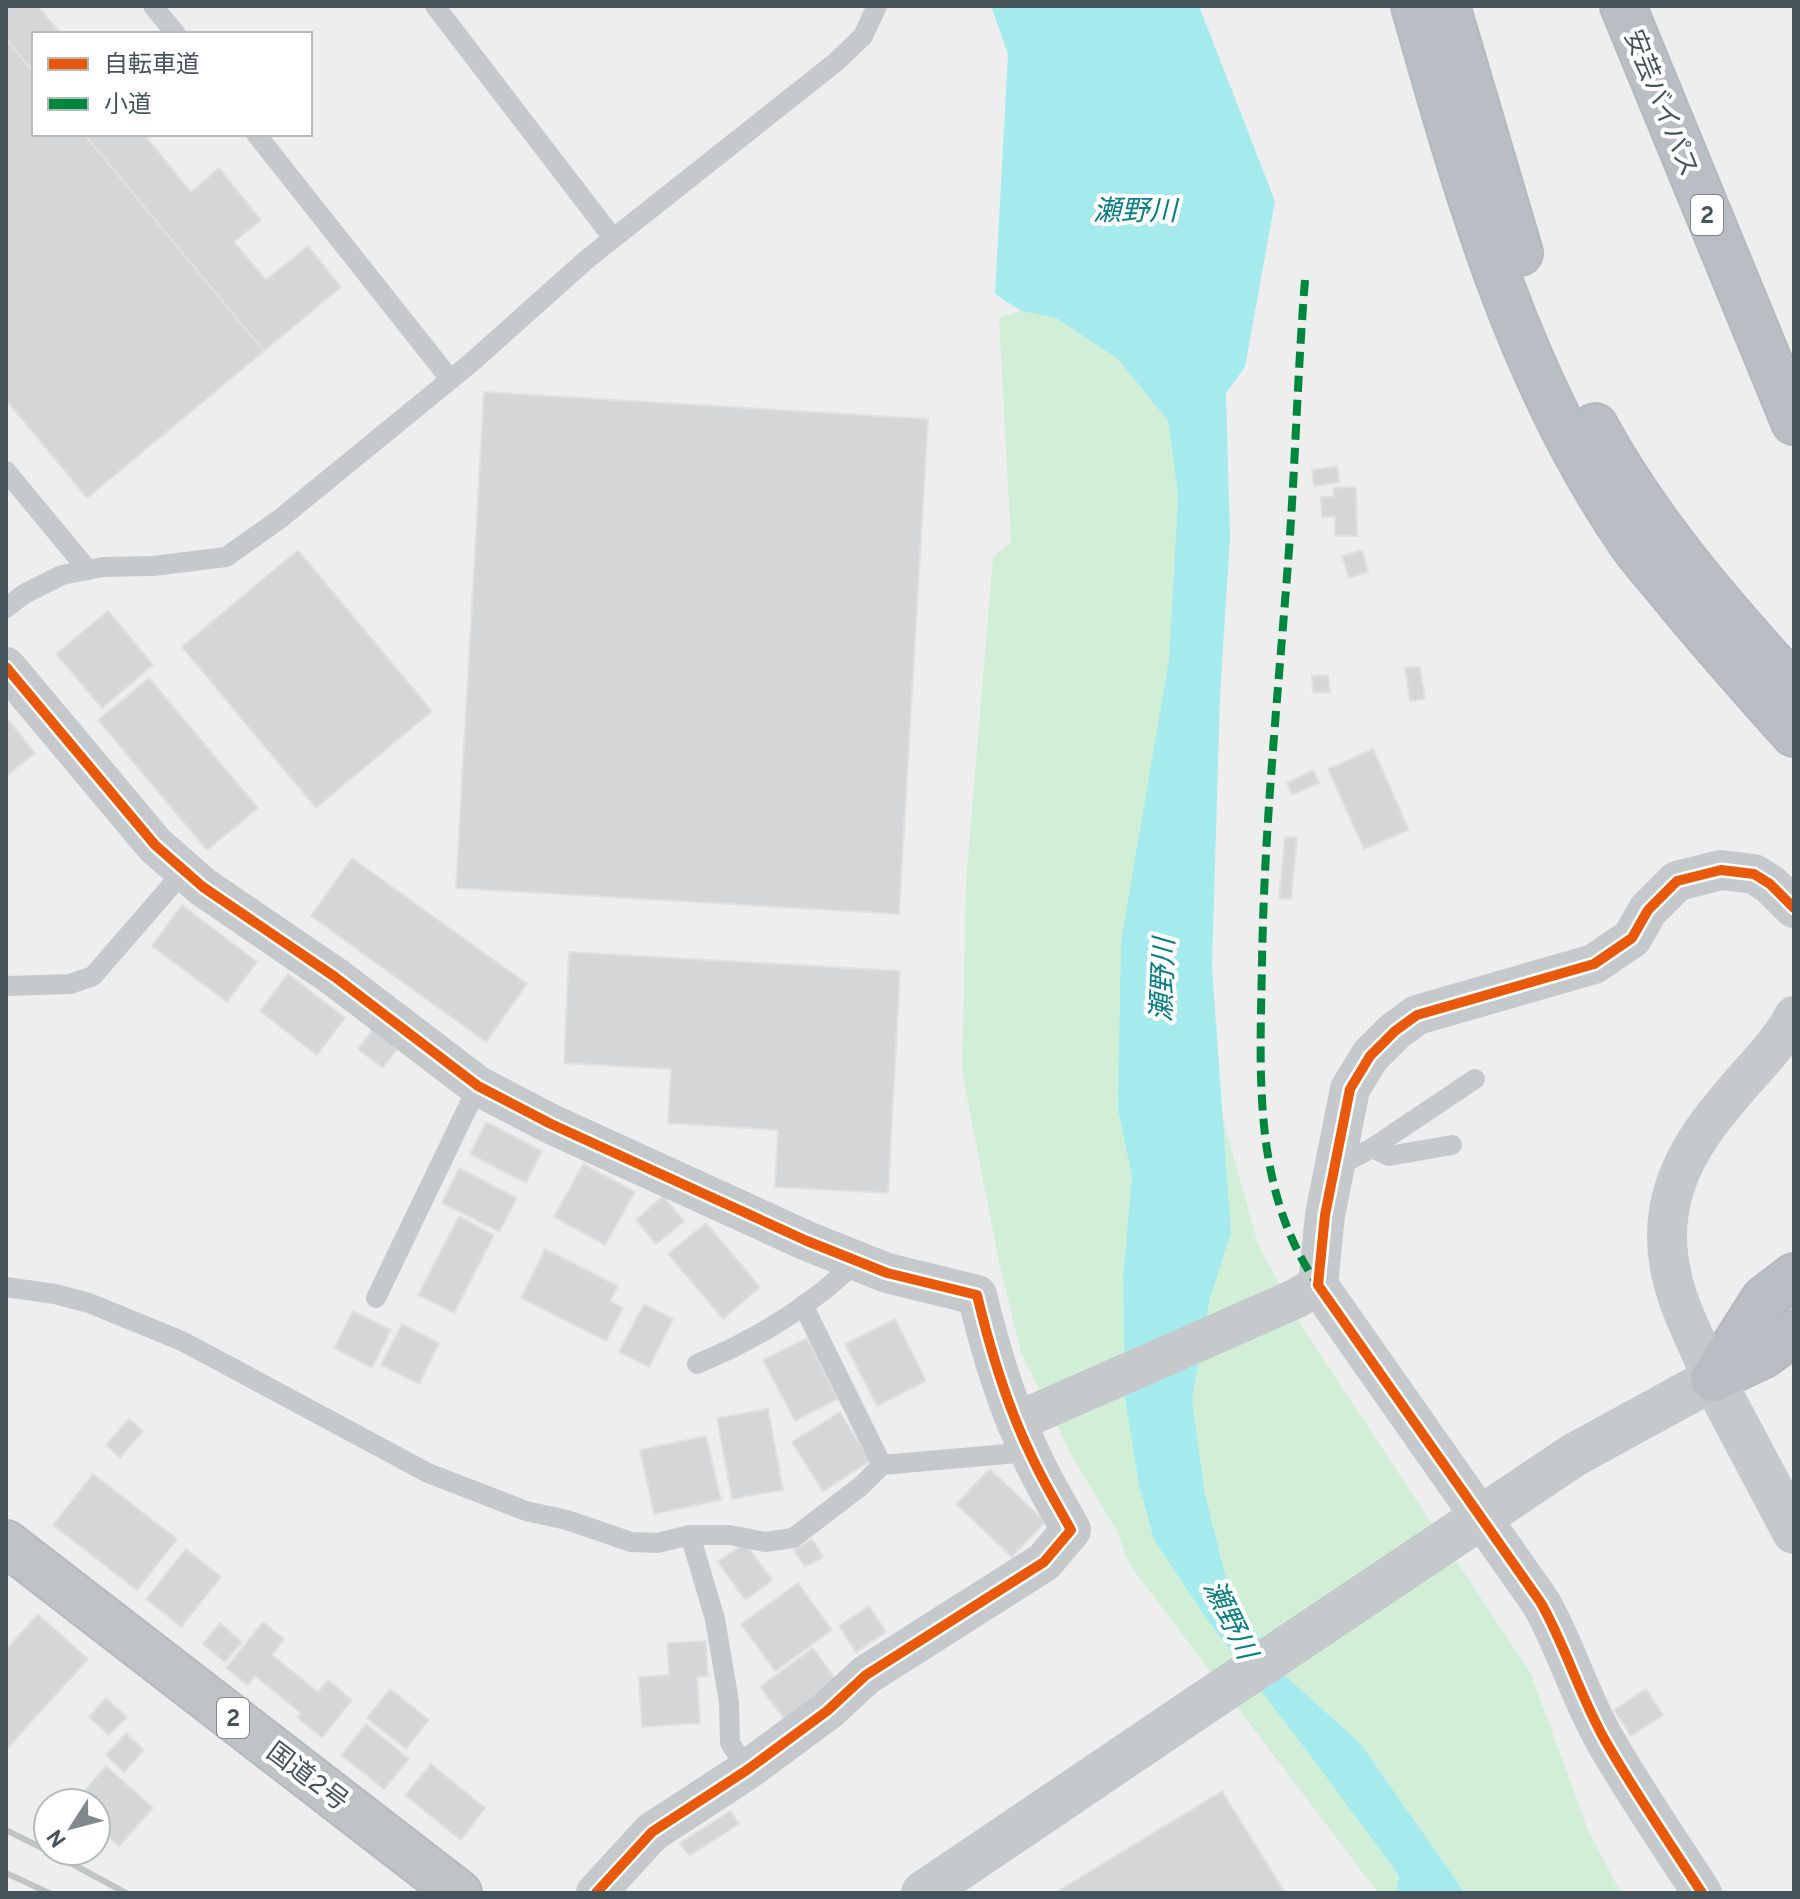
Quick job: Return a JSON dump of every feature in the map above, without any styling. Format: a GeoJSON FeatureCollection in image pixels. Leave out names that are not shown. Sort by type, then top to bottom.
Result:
{"type":"FeatureCollection","features":[{"type":"Feature","properties":{"kind":"highway"},"geometry":{"type":"LineString","coordinates":[[1414,6],[1492,263],[1531,363],[1577,452],[1633,545],[1711,641],[1794,734]]}},
{"type":"Feature","properties":{"kind":"highway"},"geometry":{"type":"LineString","coordinates":[[1447,6],[1519,252],[1556,351],[1602,437],[1658,522],[1730,616],[1794,687]]}},
{"type":"Feature","properties":{"kind":"highway","name":"安芸バイパス"},"geometry":{"type":"LineString","coordinates":[[1623,6],[1794,422]]}},
{"type":"Feature","properties":{"kind":"highway"},"geometry":{"type":"LineString","coordinates":[[1713,1379],[1764,1299],[1794,1276]]}},
{"type":"Feature","properties":{"kind":"highway"},"geometry":{"type":"LineString","coordinates":[[1713,1379],[1764,1355],[1794,1333]]}},
{"type":"Feature","properties":{"kind":"highway","name":"国道2号"},"geometry":{"type":"LineString","coordinates":[[6,1543],[459,1893]]}},
{"type":"Feature","properties":{"kind":"street"},"geometry":{"type":"LineString","coordinates":[[6,667],[155,845],[184,871],[335,977],[478,1086],[593,1144],[792,1235],[887,1273],[977,1295],[989,1344],[1071,1530],[1044,1562],[866,1675],[827,1711],[747,1770],[652,1832],[596,1893]]}},
{"type":"Feature","properties":{"kind":"street"},"geometry":{"type":"LineString","coordinates":[[1702,1893],[1606,1743],[1577,1686],[1560,1636],[1541,1603],[1308,1292],[1350,1089],[1370,1056],[1395,1031],[1417,1015],[1594,964],[1632,938],[1648,910],[1677,881],[1721,870],[1754,874],[1786,884]]}},
{"type":"Feature","properties":{"kind":"street"},"geometry":{"type":"LineString","coordinates":[[1794,1016],[1701,1131],[1678,1172],[1666,1215],[1668,1253],[1676,1293],[1713,1379],[1794,1532]]}},
{"type":"Feature","properties":{"kind":"street"},"geometry":{"type":"LineString","coordinates":[[1025,1431],[1308,1292]]}},
{"type":"Feature","properties":{"kind":"street"},"geometry":{"type":"LineString","coordinates":[[923,1893],[1574,1455],[1713,1379]]}},
{"type":"Feature","properties":{"kind":"lane"},"geometry":{"type":"LineString","coordinates":[[153,6],[174,32]]}},
{"type":"Feature","properties":{"kind":"lane"},"geometry":{"type":"LineString","coordinates":[[435,6],[613,238]]}},
{"type":"Feature","properties":{"kind":"lane"},"geometry":{"type":"LineString","coordinates":[[6,608],[24,594],[62,575],[103,567],[196,563],[226,557],[281,518],[450,379],[613,238],[836,62],[863,36],[877,6]]}},
{"type":"Feature","properties":{"kind":"lane"},"geometry":{"type":"LineString","coordinates":[[258,136],[450,379]]}},
{"type":"Feature","properties":{"kind":"lane"},"geometry":{"type":"LineString","coordinates":[[6,471],[88,570]]}},
{"type":"Feature","properties":{"kind":"lane"},"geometry":{"type":"LineString","coordinates":[[6,986],[70,984],[93,976],[184,871]]}},
{"type":"Feature","properties":{"kind":"lane"},"geometry":{"type":"LineString","coordinates":[[1335,1168],[1372,1148],[1475,1079]]}},
{"type":"Feature","properties":{"kind":"lane"},"geometry":{"type":"LineString","coordinates":[[376,1298],[478,1086]]}},
{"type":"Feature","properties":{"kind":"lane"},"geometry":{"type":"LineString","coordinates":[[1372,1148],[1389,1156],[1452,1145]]}},
{"type":"Feature","properties":{"kind":"lane"},"geometry":{"type":"LineString","coordinates":[[697,1364],[725,1352],[803,1305],[831,1286],[857,1261]]}},
{"type":"Feature","properties":{"kind":"lane"},"geometry":{"type":"LineString","coordinates":[[6,1287],[55,1294],[89,1303],[182,1341],[428,1473],[526,1511],[567,1520],[631,1542],[657,1543],[690,1535],[729,1535],[765,1542],[793,1538],[861,1486],[882,1465],[1025,1431]]}},
{"type":"Feature","properties":{"kind":"lane"},"geometry":{"type":"LineString","coordinates":[[803,1305],[882,1465]]}},
{"type":"Feature","properties":{"kind":"lane"},"geometry":{"type":"LineString","coordinates":[[690,1535],[715,1619],[729,1702],[730,1743],[747,1770]]}},
{"type":"Feature","properties":{"kind":"green space"},"geometry":{"type":"Polygon","coordinates":[[[1021,311],[1056,318],[1118,359],[1168,421],[1178,495],[1169,659],[1118,1110],[1132,1177],[1123,1275],[1125,1399],[1139,1485],[1154,1540],[1206,1618],[1399,1876],[1396,1893],[1378,1893],[1129,1564],[1117,1531],[1071,1454],[1021,1352],[999,1262],[962,1071],[966,882],[993,557],[1011,542],[999,318],[1021,311]]]}},
{"type":"Feature","properties":{"kind":"green space"},"geometry":{"type":"Polygon","coordinates":[[[1221,1112],[1258,1244],[1303,1328],[1531,1674],[1588,1830],[1621,1893],[1465,1893],[1360,1743],[1278,1669],[1228,1586],[1205,1494],[1192,1400],[1210,1298],[1230,1233],[1221,1112]]]}},
{"type":"Feature","properties":{"kind":"water","name":"瀬野川"},"geometry":{"type":"Polygon","coordinates":[[[991,6],[1199,6],[1275,201],[1245,367],[1226,393],[1230,538],[1220,696],[1212,967],[1231,1233],[1210,1298],[1192,1400],[1205,1494],[1228,1586],[1278,1669],[1360,1743],[1465,1893],[1396,1893],[1399,1876],[1206,1618],[1154,1540],[1139,1485],[1125,1399],[1123,1275],[1132,1177],[1118,1110],[1121,942],[1169,659],[1178,495],[1168,421],[1118,359],[1056,318],[1021,311],[995,294],[1008,54],[991,6]]]}},
{"type":"Feature","properties":{"kind":"building"},"geometry":{"type":"Polygon","coordinates":[[[6,6],[38,6],[59,32],[32,32],[32,71],[6,39],[6,6]]]}},
{"type":"Feature","properties":{"kind":"building"},"geometry":{"type":"Polygon","coordinates":[[[6,39],[32,71],[32,136],[86,136],[264,351],[87,498],[6,400],[6,39]]]}},
{"type":"Feature","properties":{"kind":"building"},"geometry":{"type":"Polygon","coordinates":[[[86,136],[146,136],[191,192],[219,168],[261,220],[234,242],[266,280],[308,246],[341,287],[264,351],[86,136]]]}},
{"type":"Feature","properties":{"kind":"building"},"geometry":{"type":"Polygon","coordinates":[[[484,392],[928,419],[899,914],[456,888],[484,392]]]}},
{"type":"Feature","properties":{"kind":"building"},"geometry":{"type":"Polygon","coordinates":[[[1337,466],[1339,482],[1314,486],[1312,470],[1337,466]]]}},
{"type":"Feature","properties":{"kind":"building"},"geometry":{"type":"Polygon","coordinates":[[[1356,487],[1357,536],[1335,536],[1335,517],[1322,517],[1321,497],[1334,497],[1333,488],[1356,487]]]}},
{"type":"Feature","properties":{"kind":"building"},"geometry":{"type":"Polygon","coordinates":[[[298,550],[432,711],[316,808],[182,647],[298,550]]]}},
{"type":"Feature","properties":{"kind":"building"},"geometry":{"type":"Polygon","coordinates":[[[1362,550],[1368,572],[1349,578],[1342,556],[1362,550]]]}},
{"type":"Feature","properties":{"kind":"building"},"geometry":{"type":"Polygon","coordinates":[[[108,611],[153,665],[102,708],[56,654],[108,611]]]}},
{"type":"Feature","properties":{"kind":"building"},"geometry":{"type":"Polygon","coordinates":[[[1420,667],[1425,699],[1410,701],[1405,668],[1420,667]]]}},
{"type":"Feature","properties":{"kind":"building"},"geometry":{"type":"Polygon","coordinates":[[[1328,675],[1330,692],[1313,693],[1312,676],[1328,675]]]}},
{"type":"Feature","properties":{"kind":"building"},"geometry":{"type":"Polygon","coordinates":[[[149,678],[258,808],[207,850],[98,720],[149,678]]]}},
{"type":"Feature","properties":{"kind":"building"},"geometry":{"type":"Polygon","coordinates":[[[6,717],[35,753],[6,777],[6,717]]]}},
{"type":"Feature","properties":{"kind":"building"},"geometry":{"type":"Polygon","coordinates":[[[1373,749],[1409,830],[1364,849],[1328,769],[1373,749]]]}},
{"type":"Feature","properties":{"kind":"building"},"geometry":{"type":"Polygon","coordinates":[[[1313,770],[1319,783],[1292,795],[1287,783],[1313,770]]]}},
{"type":"Feature","properties":{"kind":"building"},"geometry":{"type":"Polygon","coordinates":[[[1285,837],[1297,838],[1291,899],[1279,898],[1285,837]]]}},
{"type":"Feature","properties":{"kind":"building"},"geometry":{"type":"Polygon","coordinates":[[[352,858],[527,984],[486,1042],[311,916],[352,858]]]}},
{"type":"Feature","properties":{"kind":"building"},"geometry":{"type":"Polygon","coordinates":[[[182,905],[257,962],[227,1002],[152,946],[182,905]]]}},
{"type":"Feature","properties":{"kind":"building"},"geometry":{"type":"Polygon","coordinates":[[[569,952],[900,971],[888,1193],[775,1187],[778,1130],[668,1123],[671,1069],[564,1063],[569,952]]]}},
{"type":"Feature","properties":{"kind":"building"},"geometry":{"type":"Polygon","coordinates":[[[288,974],[345,1018],[317,1055],[260,1011],[288,974]]]}},
{"type":"Feature","properties":{"kind":"building"},"geometry":{"type":"Polygon","coordinates":[[[375,1026],[400,1045],[383,1068],[358,1049],[375,1026]]]}},
{"type":"Feature","properties":{"kind":"building"},"geometry":{"type":"Polygon","coordinates":[[[486,1122],[542,1151],[526,1183],[470,1154],[486,1122]]]}},
{"type":"Feature","properties":{"kind":"building"},"geometry":{"type":"Polygon","coordinates":[[[583,1164],[635,1192],[605,1245],[554,1217],[583,1164]]]}},
{"type":"Feature","properties":{"kind":"building"},"geometry":{"type":"Polygon","coordinates":[[[459,1168],[517,1198],[499,1232],[442,1203],[459,1168]]]}},
{"type":"Feature","properties":{"kind":"building"},"geometry":{"type":"Polygon","coordinates":[[[663,1196],[684,1221],[656,1244],[636,1220],[663,1196]]]}},
{"type":"Feature","properties":{"kind":"building"},"geometry":{"type":"Polygon","coordinates":[[[459,1216],[494,1235],[454,1313],[418,1295],[459,1216]]]}},
{"type":"Feature","properties":{"kind":"building"},"geometry":{"type":"Polygon","coordinates":[[[706,1223],[760,1287],[723,1319],[668,1254],[706,1223]]]}},
{"type":"Feature","properties":{"kind":"building"},"geometry":{"type":"Polygon","coordinates":[[[545,1249],[618,1286],[610,1301],[623,1308],[606,1341],[521,1298],[545,1249]]]}},
{"type":"Feature","properties":{"kind":"building"},"geometry":{"type":"Polygon","coordinates":[[[644,1304],[673,1319],[649,1367],[619,1352],[644,1304]]]}},
{"type":"Feature","properties":{"kind":"building"},"geometry":{"type":"Polygon","coordinates":[[[353,1311],[391,1330],[372,1368],[334,1348],[353,1311]]]}},
{"type":"Feature","properties":{"kind":"building"},"geometry":{"type":"Polygon","coordinates":[[[895,1319],[926,1381],[877,1406],[845,1344],[895,1319]]]}},
{"type":"Feature","properties":{"kind":"building"},"geometry":{"type":"Polygon","coordinates":[[[402,1324],[439,1343],[419,1384],[381,1365],[402,1324]]]}},
{"type":"Feature","properties":{"kind":"building"},"geometry":{"type":"Polygon","coordinates":[[[807,1338],[838,1399],[795,1421],[763,1360],[807,1338]]]}},
{"type":"Feature","properties":{"kind":"building"},"geometry":{"type":"Polygon","coordinates":[[[768,1409],[783,1490],[732,1499],[717,1418],[768,1409]]]}},
{"type":"Feature","properties":{"kind":"building"},"geometry":{"type":"Polygon","coordinates":[[[840,1412],[870,1461],[823,1491],[792,1442],[840,1412]]]}},
{"type":"Feature","properties":{"kind":"building"},"geometry":{"type":"Polygon","coordinates":[[[129,1419],[143,1431],[120,1458],[106,1445],[129,1419]]]}},
{"type":"Feature","properties":{"kind":"building"},"geometry":{"type":"Polygon","coordinates":[[[706,1436],[721,1500],[654,1514],[640,1450],[706,1436]]]}},
{"type":"Feature","properties":{"kind":"building"},"geometry":{"type":"Polygon","coordinates":[[[990,1469],[1045,1522],[1012,1557],[956,1504],[990,1469]]]}},
{"type":"Feature","properties":{"kind":"building"},"geometry":{"type":"Polygon","coordinates":[[[93,1474],[177,1539],[137,1590],[53,1525],[93,1474]]]}},
{"type":"Feature","properties":{"kind":"building"},"geometry":{"type":"Polygon","coordinates":[[[812,1539],[823,1557],[805,1567],[794,1550],[812,1539]]]}},
{"type":"Feature","properties":{"kind":"building"},"geometry":{"type":"Polygon","coordinates":[[[745,1543],[772,1580],[745,1600],[718,1562],[745,1543]]]}},
{"type":"Feature","properties":{"kind":"building"},"geometry":{"type":"Polygon","coordinates":[[[186,1549],[221,1577],[181,1627],[146,1599],[186,1549]]]}},
{"type":"Feature","properties":{"kind":"building"},"geometry":{"type":"Polygon","coordinates":[[[798,1583],[832,1630],[775,1671],[741,1624],[798,1583]]]}},
{"type":"Feature","properties":{"kind":"building"},"geometry":{"type":"Polygon","coordinates":[[[869,1606],[886,1632],[856,1652],[839,1626],[869,1606]]]}},
{"type":"Feature","properties":{"kind":"building"},"geometry":{"type":"Polygon","coordinates":[[[38,1614],[88,1659],[6,1750],[6,1650],[38,1614]]]}},
{"type":"Feature","properties":{"kind":"building"},"geometry":{"type":"Polygon","coordinates":[[[263,1622],[284,1639],[272,1655],[318,1692],[328,1680],[352,1700],[322,1738],[297,1717],[301,1713],[255,1676],[248,1685],[226,1668],[263,1622]]]}},
{"type":"Feature","properties":{"kind":"building"},"geometry":{"type":"Polygon","coordinates":[[[220,1623],[242,1642],[225,1662],[203,1644],[220,1623]]]}},
{"type":"Feature","properties":{"kind":"building"},"geometry":{"type":"Polygon","coordinates":[[[706,1641],[708,1676],[697,1677],[700,1723],[642,1727],[639,1677],[669,1675],[667,1643],[706,1641]]]}},
{"type":"Feature","properties":{"kind":"building"},"geometry":{"type":"Polygon","coordinates":[[[813,1648],[837,1681],[785,1720],[760,1687],[813,1648]]]}},
{"type":"Feature","properties":{"kind":"building"},"geometry":{"type":"Polygon","coordinates":[[[390,1689],[429,1720],[406,1749],[367,1718],[390,1689]]]}},
{"type":"Feature","properties":{"kind":"building"},"geometry":{"type":"Polygon","coordinates":[[[1646,1689],[1663,1715],[1631,1736],[1614,1710],[1646,1689]]]}},
{"type":"Feature","properties":{"kind":"building"},"geometry":{"type":"Polygon","coordinates":[[[106,1698],[127,1717],[109,1735],[89,1717],[106,1698]]]}},
{"type":"Feature","properties":{"kind":"building"},"geometry":{"type":"Polygon","coordinates":[[[366,1724],[409,1759],[384,1789],[341,1755],[366,1724]]]}},
{"type":"Feature","properties":{"kind":"building"},"geometry":{"type":"Polygon","coordinates":[[[126,1733],[144,1750],[124,1772],[106,1755],[126,1733]]]}},
{"type":"Feature","properties":{"kind":"building"},"geometry":{"type":"Polygon","coordinates":[[[431,1764],[485,1808],[461,1840],[405,1795],[431,1764]]]}},
{"type":"Feature","properties":{"kind":"building"},"geometry":{"type":"Polygon","coordinates":[[[106,1766],[153,1808],[119,1846],[112,1840],[112,1787],[88,1787],[106,1766]]]}},
{"type":"Feature","properties":{"kind":"building"},"geometry":{"type":"Polygon","coordinates":[[[1222,1791],[1285,1893],[1055,1893],[1222,1791]]]}},
{"type":"Feature","properties":{"kind":"building"},"geometry":{"type":"Polygon","coordinates":[[[731,1811],[739,1824],[689,1856],[680,1843],[731,1811]]]}},
{"type":"Feature","properties":{"kind":"railway"},"geometry":{"type":"LineString","coordinates":[[6,1830],[32,1843]]}},
{"type":"Feature","properties":{"kind":"railway"},"geometry":{"type":"LineString","coordinates":[[78,1867],[126,1893]]}},
{"type":"Feature","properties":{"kind":"railway"},"geometry":{"type":"LineString","coordinates":[[6,1873],[49,1893]]}},
{"type":"Feature","properties":{"kind":"marked path"},"geometry":{"type":"LineString","coordinates":[[1305,280],[1290,539],[1265,866],[1261,1088],[1264,1130],[1281,1210],[1297,1249],[1318,1285]]}},
{"type":"Feature","properties":{"kind":"cycle path"},"geometry":{"type":"LineString","coordinates":[[6,667],[155,845],[203,887],[335,977],[478,1086],[551,1124],[807,1241],[887,1273],[977,1295],[1013,1415],[1071,1530],[1044,1562],[866,1675],[827,1711],[747,1770],[652,1832],[596,1893]]}},
{"type":"Feature","properties":{"kind":"cycle path"},"geometry":{"type":"LineString","coordinates":[[1702,1893],[1606,1742],[1541,1603],[1318,1285],[1325,1215],[1350,1089],[1370,1056],[1395,1031],[1417,1015],[1594,964],[1632,938],[1648,910],[1677,881],[1721,870],[1754,874],[1770,884],[1794,908]]}}]}
